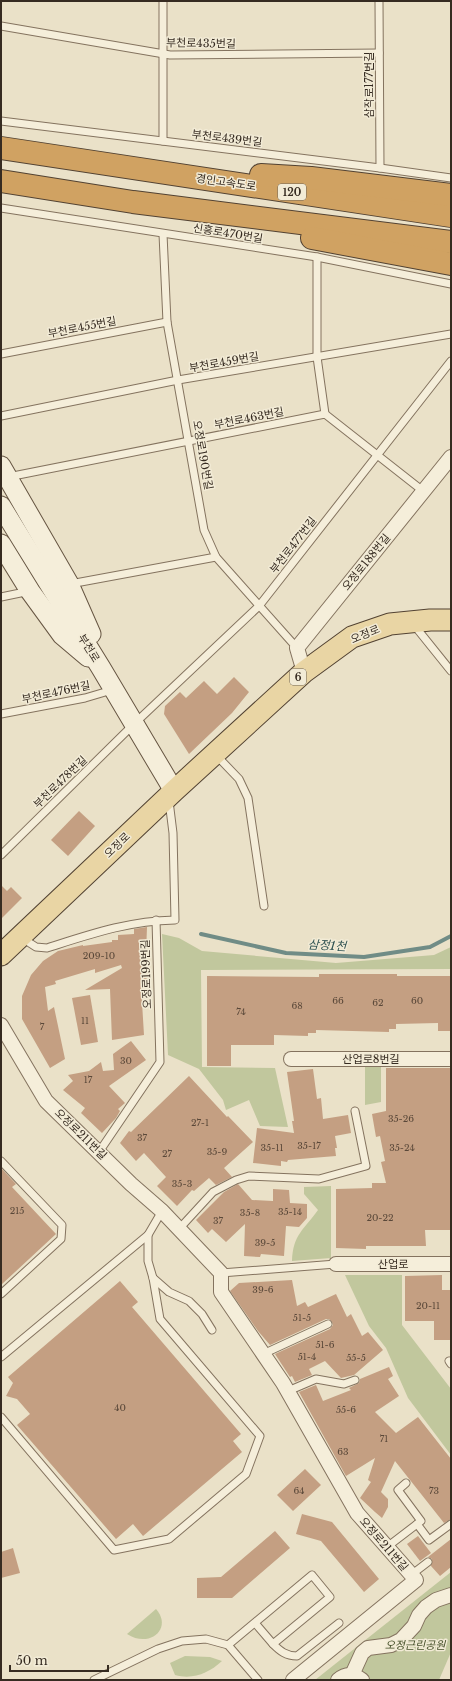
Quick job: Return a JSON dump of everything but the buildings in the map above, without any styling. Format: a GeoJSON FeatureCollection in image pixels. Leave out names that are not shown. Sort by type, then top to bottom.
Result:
{"type":"FeatureCollection","features":[{"type":"Feature","properties":{"kind":"highway","name":"경인고속도로"},"geometry":{"type":"LineString","coordinates":[[1,148],[451,216]]}},
{"type":"Feature","properties":{"kind":"highway"},"geometry":{"type":"LineString","coordinates":[[132,169],[311,178],[451,195]]}},
{"type":"Feature","properties":{"kind":"highway"},"geometry":{"type":"LineString","coordinates":[[1,181],[133,202],[451,242]]}},
{"type":"Feature","properties":{"kind":"highway"},"geometry":{"type":"LineString","coordinates":[[133,202],[451,264]]}},
{"type":"Feature","properties":{"kind":"main road","name":"오정로"},"geometry":{"type":"LineString","coordinates":[[1,955],[171,793],[304,672],[352,637],[390,624],[451,620]]}},
{"type":"Feature","properties":{"kind":"street","name":"오정로188번길"},"geometry":{"type":"LineString","coordinates":[[297,648],[451,457]]}},
{"type":"Feature","properties":{"kind":"street"},"geometry":{"type":"LineString","coordinates":[[4,471],[69,584],[89,629],[102,668]]}},
{"type":"Feature","properties":{"kind":"street","name":"부천로"},"geometry":{"type":"LineString","coordinates":[[1,506],[102,668],[171,793]]}},
{"type":"Feature","properties":{"kind":"street"},"geometry":{"type":"LineString","coordinates":[[1,544],[30,591],[62,635],[102,668]]}},
{"type":"Feature","properties":{"kind":"street"},"geometry":{"type":"LineString","coordinates":[[297,648],[304,672]]}},
{"type":"Feature","properties":{"kind":"street","name":"오정로211번길"},"geometry":{"type":"LineString","coordinates":[[1,1025],[46,1101],[162,1211],[221,1272],[221,1292],[288,1391],[357,1512],[416,1580],[293,1680]]}},
{"type":"Feature","properties":{"kind":"street","name":"산업로8번길"},"geometry":{"type":"LineString","coordinates":[[290,1059],[451,1059]]}},
{"type":"Feature","properties":{"kind":"street","name":"산업로"},"geometry":{"type":"LineString","coordinates":[[336,1264],[451,1264]]}},
{"type":"Feature","properties":{"kind":"street"},"geometry":{"type":"LineString","coordinates":[[351,1678],[362,1653],[368,1648],[392,1645],[401,1640],[412,1630],[419,1615],[426,1607],[436,1600],[451,1594]]}},
{"type":"Feature","properties":{"kind":"lane"},"geometry":{"type":"LineString","coordinates":[[163,1],[163,141]]}},
{"type":"Feature","properties":{"kind":"lane","name":"삼작로177번길"},"geometry":{"type":"LineString","coordinates":[[379,1],[380,168]]}},
{"type":"Feature","properties":{"kind":"lane","name":"부천로435번길"},"geometry":{"type":"LineString","coordinates":[[1,26],[163,54],[379,53]]}},
{"type":"Feature","properties":{"kind":"lane","name":"부천로439번길"},"geometry":{"type":"LineString","coordinates":[[1,121],[451,178]]}},
{"type":"Feature","properties":{"kind":"lane","name":"신흥로470번길"},"geometry":{"type":"LineString","coordinates":[[1,208],[317,258],[451,284]]}},
{"type":"Feature","properties":{"kind":"lane","name":"오정로190번길"},"geometry":{"type":"LineString","coordinates":[[163,234],[167,322],[190,441],[204,530],[216,557],[297,648]]}},
{"type":"Feature","properties":{"kind":"lane"},"geometry":{"type":"LineString","coordinates":[[317,258],[317,357],[325,414],[423,491]]}},
{"type":"Feature","properties":{"kind":"lane","name":"부천로455번길"},"geometry":{"type":"LineString","coordinates":[[1,354],[167,322]]}},
{"type":"Feature","properties":{"kind":"lane","name":"부천로459번길"},"geometry":{"type":"LineString","coordinates":[[1,416],[178,380],[451,334]]}},
{"type":"Feature","properties":{"kind":"lane","name":"부천로477번길"},"geometry":{"type":"LineString","coordinates":[[134,724],[260,606],[451,361]]}},
{"type":"Feature","properties":{"kind":"lane","name":"부천로463번길"},"geometry":{"type":"LineString","coordinates":[[4,471],[190,441],[325,414]]}},
{"type":"Feature","properties":{"kind":"lane"},"geometry":{"type":"LineString","coordinates":[[69,584],[216,557]]}},
{"type":"Feature","properties":{"kind":"lane"},"geometry":{"type":"LineString","coordinates":[[1,597],[30,591]]}},
{"type":"Feature","properties":{"kind":"lane"},"geometry":{"type":"LineString","coordinates":[[411,622],[451,671]]}},
{"type":"Feature","properties":{"kind":"lane","name":"부천로476번길"},"geometry":{"type":"LineString","coordinates":[[1,714],[85,698],[114,690]]}},
{"type":"Feature","properties":{"kind":"lane","name":"부천로478번길"},"geometry":{"type":"LineString","coordinates":[[1,855],[134,724]]}},
{"type":"Feature","properties":{"kind":"lane"},"geometry":{"type":"LineString","coordinates":[[215,754],[239,779],[248,798],[264,906]]}},
{"type":"Feature","properties":{"kind":"lane"},"geometry":{"type":"LineString","coordinates":[[20,937],[36,947],[47,948],[119,926],[156,920],[175,920],[171,793]]}},
{"type":"Feature","properties":{"kind":"lane","name":"오정로199번길"},"geometry":{"type":"LineString","coordinates":[[99,1152],[160,1062],[156,920]]}},
{"type":"Feature","properties":{"kind":"lane"},"geometry":{"type":"LineString","coordinates":[[179,1228],[213,1192],[236,1180],[249,1176],[319,1179],[366,1166],[355,1111]]}},
{"type":"Feature","properties":{"kind":"lane"},"geometry":{"type":"LineString","coordinates":[[1,1161],[62,1225],[61,1239],[1,1294]]}},
{"type":"Feature","properties":{"kind":"lane"},"geometry":{"type":"LineString","coordinates":[[1,1357],[148,1235],[162,1211]]}},
{"type":"Feature","properties":{"kind":"lane"},"geometry":{"type":"LineString","coordinates":[[1,1417],[114,1550],[169,1539],[246,1474],[260,1436],[160,1319],[153,1278],[148,1261],[148,1235]]}},
{"type":"Feature","properties":{"kind":"lane"},"geometry":{"type":"LineString","coordinates":[[221,1272],[336,1264]]}},
{"type":"Feature","properties":{"kind":"lane"},"geometry":{"type":"LineString","coordinates":[[153,1278],[169,1292],[179,1295],[189,1301],[202,1314],[212,1330]]}},
{"type":"Feature","properties":{"kind":"lane"},"geometry":{"type":"LineString","coordinates":[[264,1354],[328,1324]]}},
{"type":"Feature","properties":{"kind":"lane"},"geometry":{"type":"LineString","coordinates":[[288,1391],[316,1379],[344,1384],[355,1380]]}},
{"type":"Feature","properties":{"kind":"lane"},"geometry":{"type":"LineString","coordinates":[[387,1547],[421,1521],[398,1490],[406,1483]]}},
{"type":"Feature","properties":{"kind":"lane"},"geometry":{"type":"LineString","coordinates":[[417,1524],[429,1540],[451,1524]]}},
{"type":"Feature","properties":{"kind":"lane"},"geometry":{"type":"LineString","coordinates":[[411,1575],[428,1562]]}},
{"type":"Feature","properties":{"kind":"lane"},"geometry":{"type":"LineString","coordinates":[[228,1645],[312,1575],[330,1597],[273,1644]]}},
{"type":"Feature","properties":{"kind":"lane"},"geometry":{"type":"LineString","coordinates":[[255,1623],[273,1644],[284,1654],[291,1656],[297,1656],[339,1623]]}},
{"type":"Feature","properties":{"kind":"lane"},"geometry":{"type":"LineString","coordinates":[[98,1679],[158,1649],[182,1641],[206,1639],[228,1645],[258,1680]]}},
{"type":"Feature","properties":{"kind":"green space"},"geometry":{"type":"Polygon","coordinates":[[[162,934],[179,938],[202,951],[336,963],[434,955],[451,947],[451,969],[201,970],[202,1067],[275,1068],[288,1127],[260,1126],[249,1100],[226,1110],[223,1100],[199,1069],[168,1055],[162,934]]]}},
{"type":"Feature","properties":{"kind":"green space"},"geometry":{"type":"Polygon","coordinates":[[[365,1067],[381,1067],[381,1102],[365,1105],[365,1067]]]}},
{"type":"Feature","properties":{"kind":"green space"},"geometry":{"type":"Polygon","coordinates":[[[331,1186],[331,1258],[292,1261],[297,1238],[318,1210],[304,1194],[304,1187],[331,1186]]]}},
{"type":"Feature","properties":{"kind":"green space"},"geometry":{"type":"Polygon","coordinates":[[[345,1275],[402,1275],[402,1325],[451,1389],[451,1455],[408,1398],[386,1348],[369,1326],[345,1275]]]}},
{"type":"Feature","properties":{"kind":"green space","name":"오정근린공원"},"geometry":{"type":"Polygon","coordinates":[[[451,1572],[451,1652],[439,1680],[315,1680],[451,1572]]]}},
{"type":"Feature","properties":{"kind":"green space"},"geometry":{"type":"Polygon","coordinates":[[[156,1609],[161,1616],[162,1623],[156,1634],[151,1638],[144,1639],[136,1638],[127,1634],[156,1609]]]}},
{"type":"Feature","properties":{"kind":"green space"},"geometry":{"type":"Polygon","coordinates":[[[185,1656],[210,1657],[222,1661],[212,1669],[194,1676],[188,1677],[175,1675],[170,1663],[185,1656]]]}},
{"type":"Feature","properties":{"kind":"waterway","name":"삼정1천"},"geometry":{"type":"LineString","coordinates":[[201,934],[286,953],[364,957],[430,947],[451,936]]}}]}
